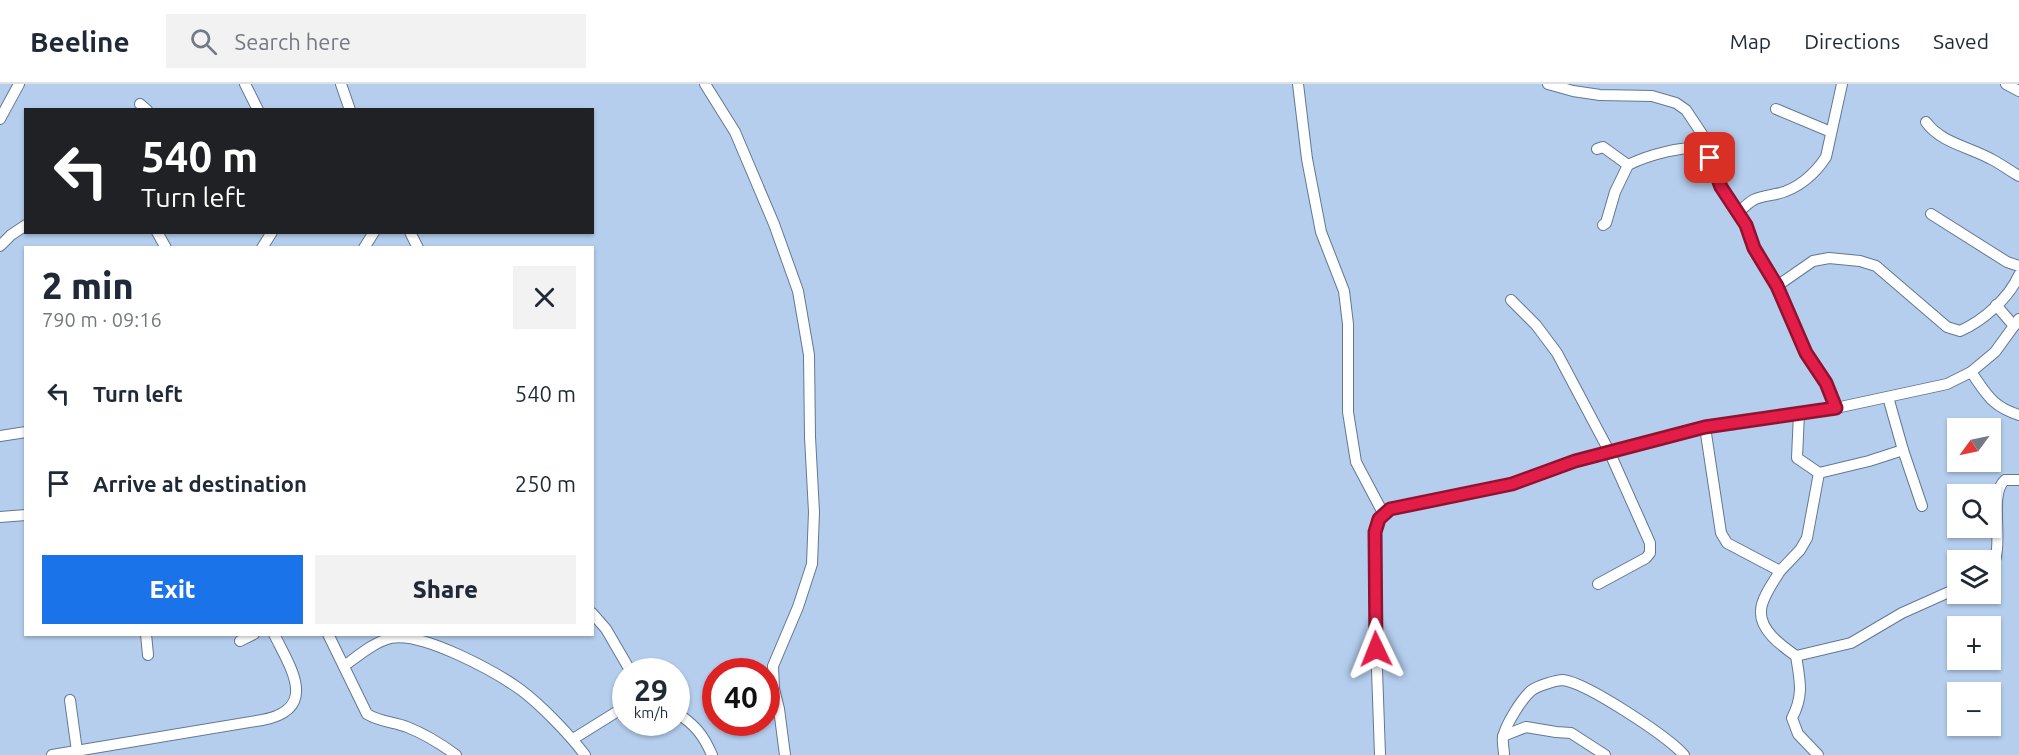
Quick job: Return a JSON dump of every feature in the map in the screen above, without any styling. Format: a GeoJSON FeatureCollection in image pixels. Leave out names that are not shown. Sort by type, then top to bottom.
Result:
{"type":"FeatureCollection","features":[{"type":"Feature","properties":{"kind":"street"},"geometry":{"type":"LineString","coordinates":[[0,119],[19,84]]}},
{"type":"Feature","properties":{"kind":"street"},"geometry":{"type":"LineString","coordinates":[[245,84],[257,108]]}},
{"type":"Feature","properties":{"kind":"street"},"geometry":{"type":"LineString","coordinates":[[341,84],[349,108]]}},
{"type":"Feature","properties":{"kind":"street"},"geometry":{"type":"LineString","coordinates":[[705,84],[735,132],[774,225],[798,291],[809,355],[814,512],[812,564],[798,607],[773,666],[774,689],[779,708],[785,755]]}},
{"type":"Feature","properties":{"kind":"street"},"geometry":{"type":"LineString","coordinates":[[1298,84],[1307,159],[1321,232],[1344,291],[1348,324],[1348,412],[1356,462],[1383,513]]}},
{"type":"Feature","properties":{"kind":"street"},"geometry":{"type":"LineString","coordinates":[[1548,84],[1600,95],[1652,96],[1676,103],[1686,110],[1702,134],[1721,187],[1746,225],[1754,248],[1777,286],[1806,353],[1826,383],[1836,408]]}},
{"type":"Feature","properties":{"kind":"street"},"geometry":{"type":"LineString","coordinates":[[1739,212],[1751,201],[1764,195],[1789,190],[1811,176],[1826,157],[1842,84]]}},
{"type":"Feature","properties":{"kind":"street"},"geometry":{"type":"LineString","coordinates":[[2006,84],[2019,91]]}},
{"type":"Feature","properties":{"kind":"street"},"geometry":{"type":"LineString","coordinates":[[1776,109],[1831,132]]}},
{"type":"Feature","properties":{"kind":"street"},"geometry":{"type":"LineString","coordinates":[[1926,122],[1931,130],[1941,137],[1992,159],[2019,176]]}},
{"type":"Feature","properties":{"kind":"street"},"geometry":{"type":"LineString","coordinates":[[1597,149],[1603,147],[1628,165]]}},
{"type":"Feature","properties":{"kind":"street"},"geometry":{"type":"LineString","coordinates":[[1603,225],[1606,223],[1615,192],[1628,165],[1647,157],[1686,148],[1700,147],[1707,150]]}},
{"type":"Feature","properties":{"kind":"street"},"geometry":{"type":"LineString","coordinates":[[1931,214],[2007,262],[2019,267]]}},
{"type":"Feature","properties":{"kind":"street"},"geometry":{"type":"LineString","coordinates":[[0,246],[24,226]]}},
{"type":"Feature","properties":{"kind":"street"},"geometry":{"type":"LineString","coordinates":[[1777,286],[1813,261],[1846,258],[1876,266],[1947,327],[1960,331],[1972,326],[1996,305],[2009,292],[2019,275]]}},
{"type":"Feature","properties":{"kind":"street"},"geometry":{"type":"LineString","coordinates":[[1511,300],[1536,325],[1557,353],[1630,495],[1651,550],[1646,558],[1598,584]]}},
{"type":"Feature","properties":{"kind":"street"},"geometry":{"type":"LineString","coordinates":[[1380,755],[1374,585],[1375,532],[1383,513],[1397,507],[1512,484],[1575,461],[1705,427],[1836,408],[1947,384],[1971,372],[1995,352],[2017,322],[1996,305]]}},
{"type":"Feature","properties":{"kind":"street"},"geometry":{"type":"LineString","coordinates":[[1971,372],[1988,396],[2001,409],[2019,415]]}},
{"type":"Feature","properties":{"kind":"street"},"geometry":{"type":"LineString","coordinates":[[1888,398],[1922,506]]}},
{"type":"Feature","properties":{"kind":"street"},"geometry":{"type":"LineString","coordinates":[[1799,413],[1797,458],[1819,473],[1878,459],[1903,450]]}},
{"type":"Feature","properties":{"kind":"street"},"geometry":{"type":"LineString","coordinates":[[1705,427],[1721,533],[1727,543],[1780,572]]}},
{"type":"Feature","properties":{"kind":"street"},"geometry":{"type":"LineString","coordinates":[[0,435],[24,432]]}},
{"type":"Feature","properties":{"kind":"street"},"geometry":{"type":"LineString","coordinates":[[1818,755],[1798,734],[1792,718],[1799,704],[1801,691],[1796,656],[1776,641],[1765,626],[1761,610],[1780,572],[1800,550],[1807,538],[1819,473]]}},
{"type":"Feature","properties":{"kind":"street"},"geometry":{"type":"LineString","coordinates":[[1998,550],[1997,500],[2000,484],[2009,479],[2019,480]]}},
{"type":"Feature","properties":{"kind":"street"},"geometry":{"type":"LineString","coordinates":[[0,517],[24,515]]}},
{"type":"Feature","properties":{"kind":"street"},"geometry":{"type":"LineString","coordinates":[[1796,656],[1851,643],[1902,613],[1947,593]]}},
{"type":"Feature","properties":{"kind":"street"},"geometry":{"type":"LineString","coordinates":[[594,615],[606,629],[623,658]]}},
{"type":"Feature","properties":{"kind":"street"},"geometry":{"type":"LineString","coordinates":[[146,636],[148,655]]}},
{"type":"Feature","properties":{"kind":"street"},"geometry":{"type":"LineString","coordinates":[[240,641],[250,636]]}},
{"type":"Feature","properties":{"kind":"street"},"geometry":{"type":"LineString","coordinates":[[52,755],[262,720],[280,715],[294,701],[295,676],[275,636]]}},
{"type":"Feature","properties":{"kind":"street"},"geometry":{"type":"LineString","coordinates":[[329,636],[367,714],[375,719],[407,727],[440,743],[456,755]]}},
{"type":"Feature","properties":{"kind":"street"},"geometry":{"type":"LineString","coordinates":[[344,666],[380,642],[393,637],[429,643],[492,672],[523,692],[573,739],[585,755]]}},
{"type":"Feature","properties":{"kind":"street"},"geometry":{"type":"LineString","coordinates":[[1504,755],[1503,736],[1511,717],[1533,689],[1562,680],[1587,690],[1645,723],[1684,755]]}},
{"type":"Feature","properties":{"kind":"street"},"geometry":{"type":"LineString","coordinates":[[70,700],[78,751]]}},
{"type":"Feature","properties":{"kind":"street"},"geometry":{"type":"LineString","coordinates":[[573,739],[612,715]]}},
{"type":"Feature","properties":{"kind":"street"},"geometry":{"type":"LineString","coordinates":[[690,722],[701,734],[712,755]]}},
{"type":"Feature","properties":{"kind":"street"},"geometry":{"type":"LineString","coordinates":[[1503,736],[1526,727],[1572,733],[1605,755]]}},
{"type":"Feature","properties":{"kind":"route"},"geometry":{"type":"LineString","coordinates":[[1376,649],[1375,532],[1379,519],[1390,509],[1512,484],[1575,461],[1705,427],[1836,408],[1826,383],[1806,353],[1777,286],[1754,248],[1746,225],[1721,187],[1710,158]]}}]}
